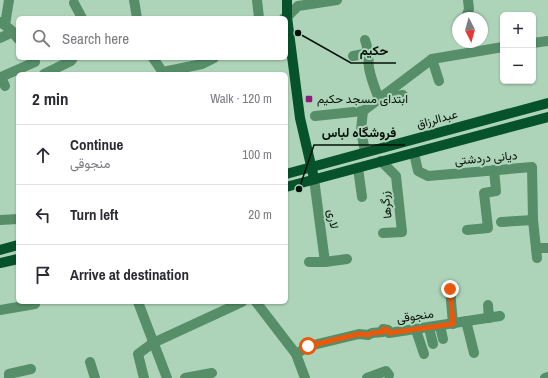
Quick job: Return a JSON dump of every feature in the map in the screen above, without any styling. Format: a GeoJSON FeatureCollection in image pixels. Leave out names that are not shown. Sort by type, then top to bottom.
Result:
{"type":"FeatureCollection","features":[{"type":"Feature","properties":{"kind":"main road"},"geometry":{"type":"LineString","coordinates":[[285,16],[287,0]]}},
{"type":"Feature","properties":{"kind":"main road"},"geometry":{"type":"LineString","coordinates":[[288,38],[300,118],[316,179]]}},
{"type":"Feature","properties":{"kind":"main road","name":"عبدالرزاق"},"geometry":{"type":"LineString","coordinates":[[288,173],[548,103]]}},
{"type":"Feature","properties":{"kind":"main road"},"geometry":{"type":"LineString","coordinates":[[288,186],[548,117]]}},
{"type":"Feature","properties":{"kind":"main road"},"geometry":{"type":"LineString","coordinates":[[0,250],[16,246]]}},
{"type":"Feature","properties":{"kind":"main road"},"geometry":{"type":"LineString","coordinates":[[0,263],[16,259]]}},
{"type":"Feature","properties":{"kind":"street"},"geometry":{"type":"LineString","coordinates":[[9,0],[2,23],[16,36]]}},
{"type":"Feature","properties":{"kind":"street"},"geometry":{"type":"LineString","coordinates":[[134,0],[137,16]]}},
{"type":"Feature","properties":{"kind":"street"},"geometry":{"type":"LineString","coordinates":[[257,0],[259,16]]}},
{"type":"Feature","properties":{"kind":"street"},"geometry":{"type":"LineString","coordinates":[[290,0],[304,117],[313,167]]}},
{"type":"Feature","properties":{"kind":"street"},"geometry":{"type":"LineString","coordinates":[[287,16],[298,6],[312,2],[337,0]]}},
{"type":"Feature","properties":{"kind":"street"},"geometry":{"type":"LineString","coordinates":[[468,0],[468,12]]}},
{"type":"Feature","properties":{"kind":"street"},"geometry":{"type":"LineString","coordinates":[[74,3],[81,16]]}},
{"type":"Feature","properties":{"kind":"street"},"geometry":{"type":"LineString","coordinates":[[0,38],[16,36]]}},
{"type":"Feature","properties":{"kind":"street"},"geometry":{"type":"LineString","coordinates":[[366,40],[370,53],[369,67],[372,83],[379,99]]}},
{"type":"Feature","properties":{"kind":"street"},"geometry":{"type":"LineString","coordinates":[[536,43],[548,41]]}},
{"type":"Feature","properties":{"kind":"street"},"geometry":{"type":"LineString","coordinates":[[488,47],[500,47]]}},
{"type":"Feature","properties":{"kind":"street"},"geometry":{"type":"LineString","coordinates":[[315,116],[363,111],[432,59],[469,48]]}},
{"type":"Feature","properties":{"kind":"street"},"geometry":{"type":"LineString","coordinates":[[353,56],[370,53]]}},
{"type":"Feature","properties":{"kind":"street"},"geometry":{"type":"LineString","coordinates":[[432,59],[439,81]]}},
{"type":"Feature","properties":{"kind":"street"},"geometry":{"type":"LineString","coordinates":[[5,86],[1,77],[34,60],[43,72]]}},
{"type":"Feature","properties":{"kind":"street"},"geometry":{"type":"LineString","coordinates":[[48,72],[69,60]]}},
{"type":"Feature","properties":{"kind":"street"},"geometry":{"type":"LineString","coordinates":[[154,60],[163,72]]}},
{"type":"Feature","properties":{"kind":"street"},"geometry":{"type":"LineString","coordinates":[[168,72],[202,64],[210,60]]}},
{"type":"Feature","properties":{"kind":"street"},"geometry":{"type":"LineString","coordinates":[[379,99],[402,95]]}},
{"type":"Feature","properties":{"kind":"street"},"geometry":{"type":"LineString","coordinates":[[363,111],[361,130],[365,152]]}},
{"type":"Feature","properties":{"kind":"street","name":"دیانی دردشتی"},"geometry":{"type":"LineString","coordinates":[[414,153],[418,171],[428,176],[472,169],[494,170],[532,166],[533,220],[537,253],[548,248]]}},
{"type":"Feature","properties":{"kind":"street","name":"زرگرها"},"geometry":{"type":"LineString","coordinates":[[381,161],[396,176],[402,232],[383,233]]}},
{"type":"Feature","properties":{"kind":"street"},"geometry":{"type":"LineString","coordinates":[[358,168],[362,197]]}},
{"type":"Feature","properties":{"kind":"street"},"geometry":{"type":"LineString","coordinates":[[467,230],[488,228],[484,193],[496,191],[494,170]]}},
{"type":"Feature","properties":{"kind":"street","name":"لاری"},"geometry":{"type":"LineString","coordinates":[[316,179],[325,262]]}},
{"type":"Feature","properties":{"kind":"street"},"geometry":{"type":"LineString","coordinates":[[0,220],[16,219]]}},
{"type":"Feature","properties":{"kind":"street"},"geometry":{"type":"LineString","coordinates":[[501,222],[533,220]]}},
{"type":"Feature","properties":{"kind":"street"},"geometry":{"type":"LineString","coordinates":[[309,262],[325,262],[347,259]]}},
{"type":"Feature","properties":{"kind":"street"},"geometry":{"type":"LineString","coordinates":[[450,289],[453,324]]}},
{"type":"Feature","properties":{"kind":"street"},"geometry":{"type":"LineString","coordinates":[[0,310],[35,304]]}},
{"type":"Feature","properties":{"kind":"street"},"geometry":{"type":"LineString","coordinates":[[139,304],[167,378]]}},
{"type":"Feature","properties":{"kind":"street"},"geometry":{"type":"LineString","coordinates":[[144,378],[138,354],[154,343],[238,304]]}},
{"type":"Feature","properties":{"kind":"street"},"geometry":{"type":"LineString","coordinates":[[258,304],[296,354],[305,378]]}},
{"type":"Feature","properties":{"kind":"street"},"geometry":{"type":"LineString","coordinates":[[488,305],[489,318]]}},
{"type":"Feature","properties":{"kind":"street","name":"منجوقی"},"geometry":{"type":"LineString","coordinates":[[296,354],[308,346],[359,334],[368,335],[383,332],[383,329],[388,330],[389,333],[500,316]]}},
{"type":"Feature","properties":{"kind":"street"},"geometry":{"type":"LineString","coordinates":[[466,321],[474,353]]}},
{"type":"Feature","properties":{"kind":"street"},"geometry":{"type":"LineString","coordinates":[[440,326],[443,339]]}},
{"type":"Feature","properties":{"kind":"street"},"geometry":{"type":"LineString","coordinates":[[429,328],[433,344]]}},
{"type":"Feature","properties":{"kind":"street"},"geometry":{"type":"LineString","coordinates":[[416,330],[424,354]]}},
{"type":"Feature","properties":{"kind":"street"},"geometry":{"type":"LineString","coordinates":[[90,362],[95,378]]}},
{"type":"Feature","properties":{"kind":"street"},"geometry":{"type":"LineString","coordinates":[[10,378],[9,374],[31,369]]}},
{"type":"Feature","properties":{"kind":"street"},"geometry":{"type":"LineString","coordinates":[[367,378],[386,371],[389,375]]}},
{"type":"Feature","properties":{"kind":"street"},"geometry":{"type":"LineString","coordinates":[[185,378],[212,373]]}},
{"type":"Feature","properties":{"kind":"place","name":"حکیم"},"geometry":{"type":"Point","coordinates":[298,33]}},
{"type":"Feature","properties":{"kind":"place","name":"ابتدای مسجد حکیم"},"geometry":{"type":"Point","coordinates":[309,99]}},
{"type":"Feature","properties":{"kind":"place","name":"فروشگاه لباس"},"geometry":{"type":"Point","coordinates":[299,189]}},
{"type":"Feature","properties":{"kind":"route"},"geometry":{"type":"LineString","coordinates":[[308,346],[359,334],[368,335],[383,332],[383,329],[388,330],[389,333],[453,324],[450,289]]}}]}
